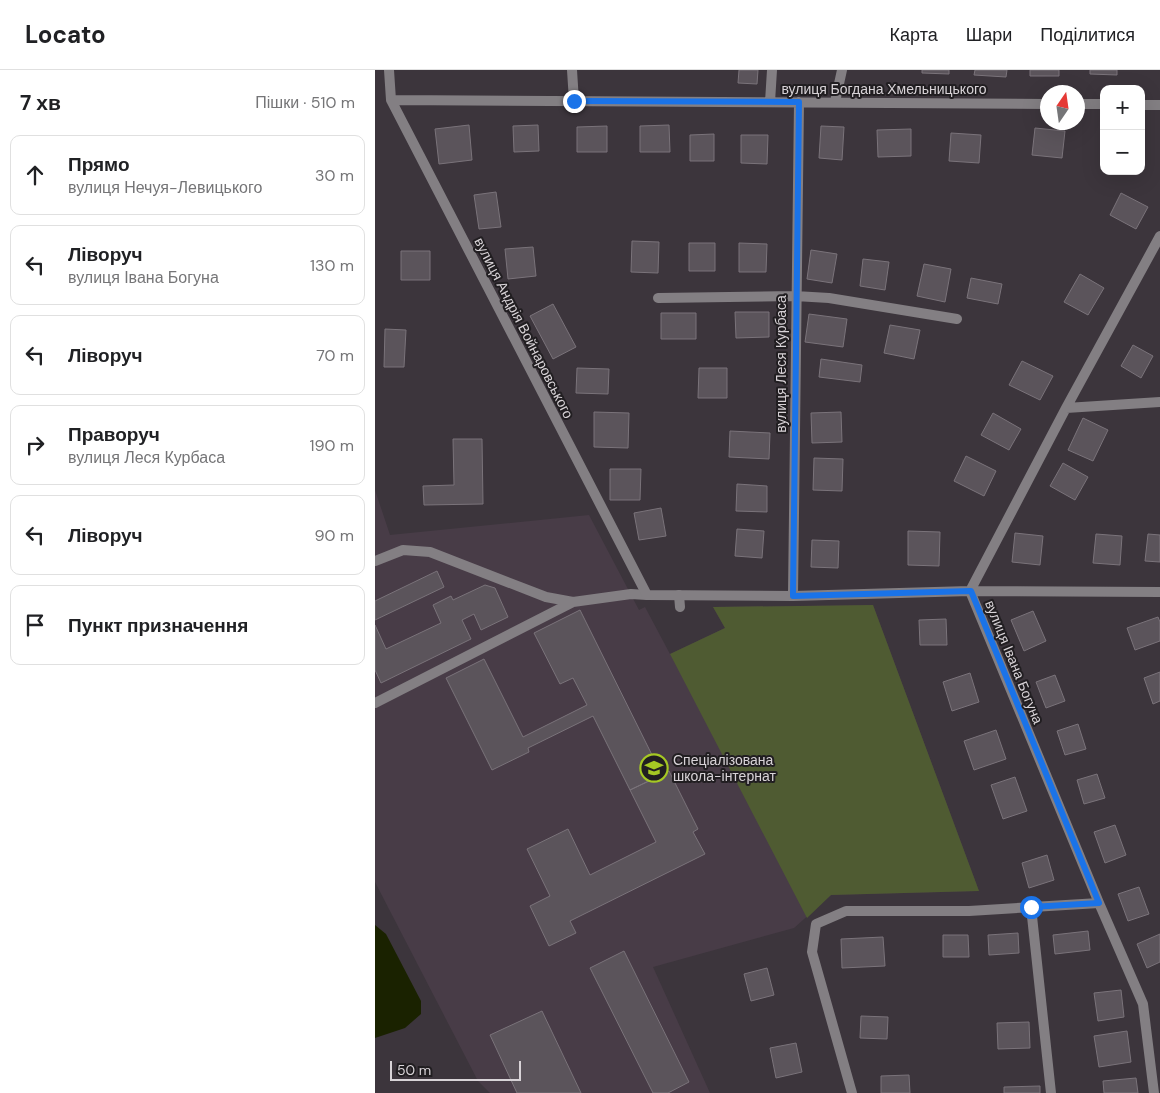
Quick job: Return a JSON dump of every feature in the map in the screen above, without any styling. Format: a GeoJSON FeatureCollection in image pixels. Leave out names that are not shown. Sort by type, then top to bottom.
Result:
{"type":"FeatureCollection","features":[{"type":"Feature","properties":{"kind":"street","name":"вулиця Андрія Войнаровського"},"geometry":{"type":"LineString","coordinates":[[389,70],[391,100],[647,595]]}},
{"type":"Feature","properties":{"kind":"street"},"geometry":{"type":"LineString","coordinates":[[572,70],[574,101]]}},
{"type":"Feature","properties":{"kind":"street"},"geometry":{"type":"LineString","coordinates":[[770,102],[772,70]]}},
{"type":"Feature","properties":{"kind":"street"},"geometry":{"type":"LineString","coordinates":[[835,102],[842,70]]}},
{"type":"Feature","properties":{"kind":"street","name":"вулиця Богдана Хмельницького"},"geometry":{"type":"LineString","coordinates":[[391,100],[1040,104]]}},
{"type":"Feature","properties":{"kind":"street","name":"вулиця Леся Курбаса"},"geometry":{"type":"LineString","coordinates":[[793,596],[795,296],[799,102]]}},
{"type":"Feature","properties":{"kind":"street"},"geometry":{"type":"LineString","coordinates":[[1085,104],[1100,104]]}},
{"type":"Feature","properties":{"kind":"street"},"geometry":{"type":"LineString","coordinates":[[1145,105],[1160,105]]}},
{"type":"Feature","properties":{"kind":"street","name":"вулиця Івана Богуна"},"geometry":{"type":"LineString","coordinates":[[1154,1093],[1143,1004],[1099,903],[971,591],[1066,408],[1160,236]]}},
{"type":"Feature","properties":{"kind":"street"},"geometry":{"type":"LineString","coordinates":[[658,298],[795,296],[829,298],[957,319]]}},
{"type":"Feature","properties":{"kind":"street"},"geometry":{"type":"LineString","coordinates":[[1066,408],[1160,402]]}},
{"type":"Feature","properties":{"kind":"street"},"geometry":{"type":"LineString","coordinates":[[375,561],[403,550],[430,552],[546,597],[573,602],[631,594],[793,596],[971,591],[1160,592]]}},
{"type":"Feature","properties":{"kind":"street"},"geometry":{"type":"LineString","coordinates":[[679,596],[680,607]]}},
{"type":"Feature","properties":{"kind":"street"},"geometry":{"type":"LineString","coordinates":[[375,703],[573,602]]}},
{"type":"Feature","properties":{"kind":"street"},"geometry":{"type":"LineString","coordinates":[[852,1093],[812,952],[816,924],[846,911],[969,911],[1099,903]]}},
{"type":"Feature","properties":{"kind":"street"},"geometry":{"type":"LineString","coordinates":[[1031,907],[1051,1093]]}},
{"type":"Feature","properties":{"kind":"shaded area","name":"Спеціалізована школа-інтернат"},"geometry":{"type":"Polygon","coordinates":[[[375,490],[390,535],[589,515],[639,610],[645,607],[670,654],[725,628],[713,607],[873,605],[979,891],[831,895],[794,928],[653,967],[710,1093],[490,1093],[478,1081],[375,882],[375,490]]]}},
{"type":"Feature","properties":{"kind":"shaded area"},"geometry":{"type":"Polygon","coordinates":[[[873,605],[979,891],[831,895],[807,918],[670,654],[725,628],[713,607],[873,605]]]}},
{"type":"Feature","properties":{"kind":"shaded area"},"geometry":{"type":"Polygon","coordinates":[[[375,925],[386,934],[421,1001],[421,1014],[405,1028],[375,1038],[375,925]]]}},
{"type":"Feature","properties":{"kind":"building"},"geometry":{"type":"Polygon","coordinates":[[[739,70],[758,70],[757,84],[738,83],[739,70]]]}},
{"type":"Feature","properties":{"kind":"building"},"geometry":{"type":"Polygon","coordinates":[[[922,70],[949,70],[949,74],[922,73],[922,70]]]}},
{"type":"Feature","properties":{"kind":"building"},"geometry":{"type":"Polygon","coordinates":[[[975,70],[1007,70],[1006,77],[974,75],[975,70]]]}},
{"type":"Feature","properties":{"kind":"building"},"geometry":{"type":"Polygon","coordinates":[[[1030,70],[1059,70],[1059,76],[1030,76],[1030,70]]]}},
{"type":"Feature","properties":{"kind":"building"},"geometry":{"type":"Polygon","coordinates":[[[1090,70],[1117,70],[1117,75],[1090,74],[1090,70]]]}},
{"type":"Feature","properties":{"kind":"building"},"geometry":{"type":"Polygon","coordinates":[[[469,125],[472,160],[439,164],[435,129],[469,125]]]}},
{"type":"Feature","properties":{"kind":"building"},"geometry":{"type":"Polygon","coordinates":[[[538,125],[539,151],[514,152],[513,126],[538,125]]]}},
{"type":"Feature","properties":{"kind":"building"},"geometry":{"type":"Polygon","coordinates":[[[669,125],[670,152],[640,152],[640,126],[669,125]]]}},
{"type":"Feature","properties":{"kind":"building"},"geometry":{"type":"Polygon","coordinates":[[[607,126],[607,152],[577,152],[577,127],[607,126]]]}},
{"type":"Feature","properties":{"kind":"building"},"geometry":{"type":"Polygon","coordinates":[[[821,126],[844,127],[842,160],[819,158],[821,126]]]}},
{"type":"Feature","properties":{"kind":"building"},"geometry":{"type":"Polygon","coordinates":[[[1035,128],[1065,131],[1062,158],[1032,155],[1035,128]]]}},
{"type":"Feature","properties":{"kind":"building"},"geometry":{"type":"Polygon","coordinates":[[[911,129],[911,156],[878,157],[877,130],[911,129]]]}},
{"type":"Feature","properties":{"kind":"building"},"geometry":{"type":"Polygon","coordinates":[[[951,133],[981,135],[979,163],[949,161],[951,133]]]}},
{"type":"Feature","properties":{"kind":"building"},"geometry":{"type":"Polygon","coordinates":[[[714,134],[714,161],[690,161],[690,135],[714,134]]]}},
{"type":"Feature","properties":{"kind":"building"},"geometry":{"type":"Polygon","coordinates":[[[741,135],[768,135],[767,164],[741,163],[741,135]]]}},
{"type":"Feature","properties":{"kind":"building"},"geometry":{"type":"Polygon","coordinates":[[[496,192],[501,227],[479,229],[474,195],[496,192]]]}},
{"type":"Feature","properties":{"kind":"building"},"geometry":{"type":"Polygon","coordinates":[[[1121,193],[1148,207],[1136,229],[1110,215],[1121,193]]]}},
{"type":"Feature","properties":{"kind":"building"},"geometry":{"type":"Polygon","coordinates":[[[632,241],[659,242],[658,273],[631,272],[632,241]]]}},
{"type":"Feature","properties":{"kind":"building"},"geometry":{"type":"Polygon","coordinates":[[[689,243],[715,243],[715,271],[689,271],[689,243]]]}},
{"type":"Feature","properties":{"kind":"building"},"geometry":{"type":"Polygon","coordinates":[[[739,243],[767,244],[766,272],[739,272],[739,243]]]}},
{"type":"Feature","properties":{"kind":"building"},"geometry":{"type":"Polygon","coordinates":[[[533,247],[536,276],[508,279],[505,249],[533,247]]]}},
{"type":"Feature","properties":{"kind":"building"},"geometry":{"type":"Polygon","coordinates":[[[811,250],[837,254],[832,283],[807,279],[811,250]]]}},
{"type":"Feature","properties":{"kind":"building"},"geometry":{"type":"Polygon","coordinates":[[[401,251],[430,251],[430,280],[401,280],[401,251]]]}},
{"type":"Feature","properties":{"kind":"building"},"geometry":{"type":"Polygon","coordinates":[[[863,259],[889,262],[885,290],[860,286],[863,259]]]}},
{"type":"Feature","properties":{"kind":"building"},"geometry":{"type":"Polygon","coordinates":[[[924,264],[951,269],[945,302],[917,296],[924,264]]]}},
{"type":"Feature","properties":{"kind":"building"},"geometry":{"type":"Polygon","coordinates":[[[1080,274],[1104,288],[1088,315],[1064,302],[1080,274]]]}},
{"type":"Feature","properties":{"kind":"building"},"geometry":{"type":"Polygon","coordinates":[[[971,278],[1002,284],[998,304],[967,298],[971,278]]]}},
{"type":"Feature","properties":{"kind":"building"},"geometry":{"type":"Polygon","coordinates":[[[553,304],[576,347],[553,359],[530,316],[553,304]]]}},
{"type":"Feature","properties":{"kind":"building"},"geometry":{"type":"Polygon","coordinates":[[[735,312],[769,312],[769,337],[736,338],[735,312]]]}},
{"type":"Feature","properties":{"kind":"building"},"geometry":{"type":"Polygon","coordinates":[[[661,313],[696,313],[696,339],[661,339],[661,313]]]}},
{"type":"Feature","properties":{"kind":"building"},"geometry":{"type":"Polygon","coordinates":[[[809,314],[847,319],[843,347],[805,342],[809,314]]]}},
{"type":"Feature","properties":{"kind":"building"},"geometry":{"type":"Polygon","coordinates":[[[890,325],[920,330],[914,359],[884,353],[890,325]]]}},
{"type":"Feature","properties":{"kind":"building"},"geometry":{"type":"Polygon","coordinates":[[[385,329],[406,330],[404,367],[384,367],[385,329]]]}},
{"type":"Feature","properties":{"kind":"building"},"geometry":{"type":"Polygon","coordinates":[[[1133,345],[1153,356],[1141,378],[1121,366],[1133,345]]]}},
{"type":"Feature","properties":{"kind":"building"},"geometry":{"type":"Polygon","coordinates":[[[821,359],[862,365],[860,382],[819,377],[821,359]]]}},
{"type":"Feature","properties":{"kind":"building"},"geometry":{"type":"Polygon","coordinates":[[[1022,361],[1053,376],[1040,400],[1009,385],[1022,361]]]}},
{"type":"Feature","properties":{"kind":"building"},"geometry":{"type":"Polygon","coordinates":[[[577,368],[609,369],[608,394],[576,393],[577,368]]]}},
{"type":"Feature","properties":{"kind":"building"},"geometry":{"type":"Polygon","coordinates":[[[699,368],[727,368],[727,398],[698,398],[699,368]]]}},
{"type":"Feature","properties":{"kind":"building"},"geometry":{"type":"Polygon","coordinates":[[[594,412],[629,413],[628,448],[594,447],[594,412]]]}},
{"type":"Feature","properties":{"kind":"building"},"geometry":{"type":"Polygon","coordinates":[[[841,412],[842,442],[812,443],[811,413],[841,412]]]}},
{"type":"Feature","properties":{"kind":"building"},"geometry":{"type":"Polygon","coordinates":[[[993,413],[1021,429],[1009,450],[981,435],[993,413]]]}},
{"type":"Feature","properties":{"kind":"building"},"geometry":{"type":"Polygon","coordinates":[[[1083,418],[1108,430],[1093,461],[1068,450],[1083,418]]]}},
{"type":"Feature","properties":{"kind":"building"},"geometry":{"type":"Polygon","coordinates":[[[730,431],[770,433],[769,459],[729,457],[730,431]]]}},
{"type":"Feature","properties":{"kind":"building"},"geometry":{"type":"Polygon","coordinates":[[[453,439],[482,439],[483,504],[424,505],[423,486],[454,485],[453,439]]]}},
{"type":"Feature","properties":{"kind":"building"},"geometry":{"type":"Polygon","coordinates":[[[966,456],[996,471],[984,496],[954,481],[966,456]]]}},
{"type":"Feature","properties":{"kind":"building"},"geometry":{"type":"Polygon","coordinates":[[[814,458],[843,459],[842,491],[813,490],[814,458]]]}},
{"type":"Feature","properties":{"kind":"building"},"geometry":{"type":"Polygon","coordinates":[[[1063,463],[1088,477],[1075,500],[1050,486],[1063,463]]]}},
{"type":"Feature","properties":{"kind":"building"},"geometry":{"type":"Polygon","coordinates":[[[610,469],[641,469],[640,500],[610,500],[610,469]]]}},
{"type":"Feature","properties":{"kind":"building"},"geometry":{"type":"Polygon","coordinates":[[[737,484],[767,486],[767,512],[736,511],[737,484]]]}},
{"type":"Feature","properties":{"kind":"building"},"geometry":{"type":"Polygon","coordinates":[[[661,508],[666,536],[639,540],[634,513],[661,508]]]}},
{"type":"Feature","properties":{"kind":"building"},"geometry":{"type":"Polygon","coordinates":[[[737,529],[764,531],[762,558],[735,556],[737,529]]]}},
{"type":"Feature","properties":{"kind":"building"},"geometry":{"type":"Polygon","coordinates":[[[908,531],[940,532],[939,566],[908,565],[908,531]]]}},
{"type":"Feature","properties":{"kind":"building"},"geometry":{"type":"Polygon","coordinates":[[[1015,533],[1043,536],[1040,565],[1012,562],[1015,533]]]}},
{"type":"Feature","properties":{"kind":"building"},"geometry":{"type":"Polygon","coordinates":[[[1096,534],[1122,536],[1120,565],[1093,563],[1096,534]]]}},
{"type":"Feature","properties":{"kind":"building"},"geometry":{"type":"Polygon","coordinates":[[[1148,534],[1160,535],[1160,562],[1145,561],[1148,534]]]}},
{"type":"Feature","properties":{"kind":"building"},"geometry":{"type":"Polygon","coordinates":[[[812,540],[839,541],[838,568],[811,567],[812,540]]]}},
{"type":"Feature","properties":{"kind":"building"},"geometry":{"type":"Polygon","coordinates":[[[437,571],[444,587],[375,620],[375,601],[437,571]]]}},
{"type":"Feature","properties":{"kind":"building"},"geometry":{"type":"Polygon","coordinates":[[[485,585],[495,588],[508,617],[481,630],[474,614],[462,620],[471,639],[381,683],[375,670],[375,625],[386,649],[441,623],[433,605],[451,596],[453,600],[485,585]]]}},
{"type":"Feature","properties":{"kind":"building"},"geometry":{"type":"Polygon","coordinates":[[[580,610],[662,775],[630,790],[593,716],[528,748],[529,752],[492,770],[446,678],[484,659],[523,737],[587,705],[573,678],[560,684],[534,633],[580,610]]]}},
{"type":"Feature","properties":{"kind":"building"},"geometry":{"type":"Polygon","coordinates":[[[1033,611],[1046,641],[1024,651],[1011,620],[1033,611]]]}},
{"type":"Feature","properties":{"kind":"building"},"geometry":{"type":"Polygon","coordinates":[[[1158,617],[1160,622],[1160,641],[1135,650],[1127,628],[1158,617]]]}},
{"type":"Feature","properties":{"kind":"building"},"geometry":{"type":"Polygon","coordinates":[[[946,619],[947,645],[920,645],[919,620],[946,619]]]}},
{"type":"Feature","properties":{"kind":"building"},"geometry":{"type":"Polygon","coordinates":[[[1160,672],[1160,701],[1153,704],[1144,678],[1160,672]]]}},
{"type":"Feature","properties":{"kind":"building"},"geometry":{"type":"Polygon","coordinates":[[[970,673],[979,702],[952,711],[943,682],[970,673]]]}},
{"type":"Feature","properties":{"kind":"building"},"geometry":{"type":"Polygon","coordinates":[[[1055,675],[1065,701],[1046,708],[1036,682],[1055,675]]]}},
{"type":"Feature","properties":{"kind":"building"},"geometry":{"type":"Polygon","coordinates":[[[1078,724],[1086,749],[1065,755],[1057,731],[1078,724]]]}},
{"type":"Feature","properties":{"kind":"building"},"geometry":{"type":"Polygon","coordinates":[[[996,730],[1006,759],[974,770],[964,741],[996,730]]]}},
{"type":"Feature","properties":{"kind":"building"},"geometry":{"type":"Polygon","coordinates":[[[669,771],[698,829],[693,832],[705,854],[570,921],[576,933],[549,946],[530,906],[550,896],[527,849],[568,829],[590,875],[656,842],[630,790],[669,771]]]}},
{"type":"Feature","properties":{"kind":"building"},"geometry":{"type":"Polygon","coordinates":[[[1097,774],[1105,798],[1084,804],[1077,780],[1097,774]]]}},
{"type":"Feature","properties":{"kind":"building"},"geometry":{"type":"Polygon","coordinates":[[[1015,777],[1027,811],[1003,819],[991,785],[1015,777]]]}},
{"type":"Feature","properties":{"kind":"building"},"geometry":{"type":"Polygon","coordinates":[[[1115,825],[1126,855],[1105,863],[1094,832],[1115,825]]]}},
{"type":"Feature","properties":{"kind":"building"},"geometry":{"type":"Polygon","coordinates":[[[1047,855],[1054,880],[1029,888],[1022,863],[1047,855]]]}},
{"type":"Feature","properties":{"kind":"building"},"geometry":{"type":"Polygon","coordinates":[[[1139,887],[1149,914],[1128,921],[1118,894],[1139,887]]]}},
{"type":"Feature","properties":{"kind":"building"},"geometry":{"type":"Polygon","coordinates":[[[1088,931],[1090,950],[1055,954],[1053,935],[1088,931]]]}},
{"type":"Feature","properties":{"kind":"building"},"geometry":{"type":"Polygon","coordinates":[[[1018,933],[1019,953],[989,955],[988,935],[1018,933]]]}},
{"type":"Feature","properties":{"kind":"building"},"geometry":{"type":"Polygon","coordinates":[[[1160,934],[1160,962],[1147,968],[1137,944],[1160,934]]]}},
{"type":"Feature","properties":{"kind":"building"},"geometry":{"type":"Polygon","coordinates":[[[943,935],[968,935],[969,957],[943,957],[943,935]]]}},
{"type":"Feature","properties":{"kind":"building"},"geometry":{"type":"Polygon","coordinates":[[[883,937],[885,966],[842,968],[841,939],[883,937]]]}},
{"type":"Feature","properties":{"kind":"building"},"geometry":{"type":"Polygon","coordinates":[[[624,951],[689,1082],[668,1093],[653,1093],[590,968],[624,951]]]}},
{"type":"Feature","properties":{"kind":"building"},"geometry":{"type":"Polygon","coordinates":[[[767,968],[774,995],[751,1001],[744,974],[767,968]]]}},
{"type":"Feature","properties":{"kind":"building"},"geometry":{"type":"Polygon","coordinates":[[[1121,990],[1124,1017],[1098,1021],[1094,993],[1121,990]]]}},
{"type":"Feature","properties":{"kind":"building"},"geometry":{"type":"Polygon","coordinates":[[[542,1011],[581,1093],[517,1093],[490,1035],[542,1011]]]}},
{"type":"Feature","properties":{"kind":"building"},"geometry":{"type":"Polygon","coordinates":[[[861,1016],[888,1017],[887,1039],[860,1038],[861,1016]]]}},
{"type":"Feature","properties":{"kind":"building"},"geometry":{"type":"Polygon","coordinates":[[[1029,1022],[1030,1048],[998,1049],[997,1023],[1029,1022]]]}},
{"type":"Feature","properties":{"kind":"building"},"geometry":{"type":"Polygon","coordinates":[[[1127,1031],[1131,1062],[1099,1067],[1094,1036],[1127,1031]]]}},
{"type":"Feature","properties":{"kind":"building"},"geometry":{"type":"Polygon","coordinates":[[[796,1043],[802,1072],[776,1078],[770,1048],[796,1043]]]}},
{"type":"Feature","properties":{"kind":"building"},"geometry":{"type":"Polygon","coordinates":[[[909,1075],[910,1093],[881,1093],[881,1076],[909,1075]]]}},
{"type":"Feature","properties":{"kind":"building"},"geometry":{"type":"Polygon","coordinates":[[[1136,1078],[1138,1093],[1104,1093],[1103,1081],[1136,1078]]]}},
{"type":"Feature","properties":{"kind":"building"},"geometry":{"type":"Polygon","coordinates":[[[1040,1086],[1040,1093],[1004,1093],[1004,1087],[1040,1086]]]}},
{"type":"Feature","properties":{"kind":"place","name":"Спеціалізована школа-інтернат"},"geometry":{"type":"Point","coordinates":[654,768]}},
{"type":"Feature","properties":{"kind":"route"},"geometry":{"type":"LineString","coordinates":[[574,101],[799,102],[795,296],[793,596],[971,591],[1099,903],[1031,907]]}}]}
